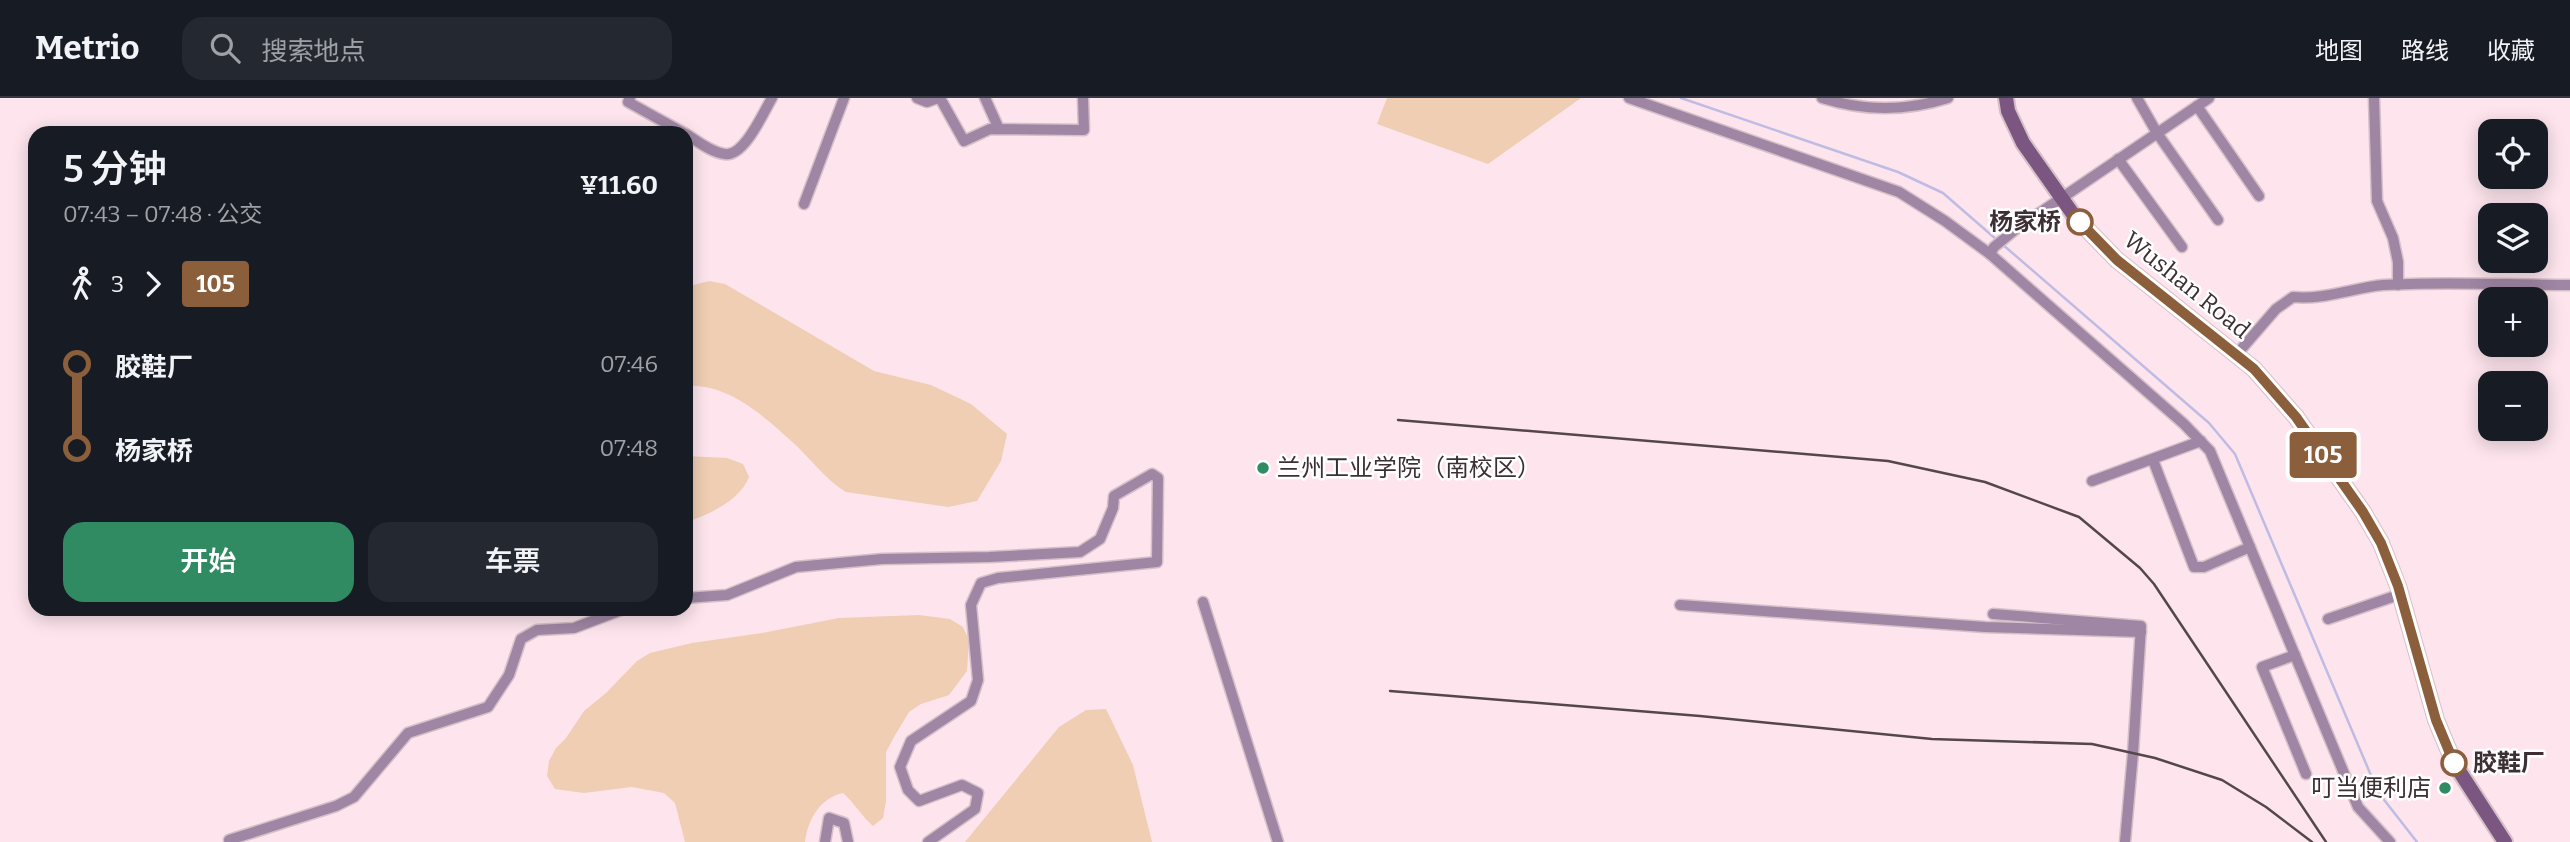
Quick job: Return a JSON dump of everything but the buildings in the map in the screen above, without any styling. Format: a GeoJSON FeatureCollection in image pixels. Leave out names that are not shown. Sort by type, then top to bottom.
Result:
{"type":"FeatureCollection","features":[{"type":"Feature","properties":{"kind":"main road","name":"Wushan Road"},"geometry":{"type":"LineString","coordinates":[[2007,98],[2008,111],[2023,143],[2075,217],[2117,260],[2254,369],[2296,417],[2363,512],[2381,543],[2400,594],[2436,720],[2454,763],[2505,842]]}},
{"type":"Feature","properties":{"kind":"street"},"geometry":{"type":"LineString","coordinates":[[630,98],[628,102],[671,126]]}},
{"type":"Feature","properties":{"kind":"street"},"geometry":{"type":"LineString","coordinates":[[693,138],[718,152],[729,155],[735,153],[744,145],[772,98]]}},
{"type":"Feature","properties":{"kind":"street"},"geometry":{"type":"LineString","coordinates":[[804,204],[844,98]]}},
{"type":"Feature","properties":{"kind":"street"},"geometry":{"type":"LineString","coordinates":[[917,98],[927,102],[939,98],[964,141],[990,129],[1084,130],[1083,98]]}},
{"type":"Feature","properties":{"kind":"street"},"geometry":{"type":"LineString","coordinates":[[985,98],[999,129]]}},
{"type":"Feature","properties":{"kind":"street"},"geometry":{"type":"LineString","coordinates":[[1629,98],[1899,192],[1992,251],[2201,441],[2210,451],[2358,807],[2390,842]]}},
{"type":"Feature","properties":{"kind":"street"},"geometry":{"type":"LineString","coordinates":[[1822,98],[1842,104],[1892,108],[1930,104],[1948,98]]}},
{"type":"Feature","properties":{"kind":"street"},"geometry":{"type":"LineString","coordinates":[[2137,98],[2157,133],[2218,220]]}},
{"type":"Feature","properties":{"kind":"street"},"geometry":{"type":"LineString","coordinates":[[1992,251],[2016,229],[2061,197],[2209,98]]}},
{"type":"Feature","properties":{"kind":"street"},"geometry":{"type":"LineString","coordinates":[[2374,98],[2377,201],[2393,238],[2398,262],[2398,285]]}},
{"type":"Feature","properties":{"kind":"street"},"geometry":{"type":"LineString","coordinates":[[2197,106],[2259,196]]}},
{"type":"Feature","properties":{"kind":"street"},"geometry":{"type":"LineString","coordinates":[[2118,159],[2182,247]]}},
{"type":"Feature","properties":{"kind":"street"},"geometry":{"type":"LineString","coordinates":[[2237,355],[2276,309],[2293,297],[2311,299],[2363,288],[2398,285],[2570,285]]}},
{"type":"Feature","properties":{"kind":"street"},"geometry":{"type":"LineString","coordinates":[[2092,481],[2201,441]]}},
{"type":"Feature","properties":{"kind":"street"},"geometry":{"type":"LineString","coordinates":[[2153,460],[2194,567],[2204,567],[2250,547]]}},
{"type":"Feature","properties":{"kind":"street"},"geometry":{"type":"LineString","coordinates":[[693,597],[727,595],[796,567],[882,559],[1080,552],[1100,538],[1113,508],[1114,496],[1152,474],[1158,478],[1157,562],[998,578],[981,583],[971,605],[978,680],[971,701],[911,741],[900,767],[908,790],[919,801],[962,785],[978,793],[975,808],[928,842]]}},
{"type":"Feature","properties":{"kind":"street"},"geometry":{"type":"LineString","coordinates":[[2328,619],[2400,594]]}},
{"type":"Feature","properties":{"kind":"street"},"geometry":{"type":"LineString","coordinates":[[1203,602],[1278,842]]}},
{"type":"Feature","properties":{"kind":"street"},"geometry":{"type":"LineString","coordinates":[[1680,606],[1985,627],[2141,632]]}},
{"type":"Feature","properties":{"kind":"street"},"geometry":{"type":"LineString","coordinates":[[1993,614],[2141,626],[2125,842]]}},
{"type":"Feature","properties":{"kind":"street"},"geometry":{"type":"LineString","coordinates":[[229,840],[336,806],[354,797],[408,733],[488,707],[509,675],[521,639],[537,631],[574,628],[606,616]]}},
{"type":"Feature","properties":{"kind":"street"},"geometry":{"type":"LineString","coordinates":[[2295,655],[2262,667],[2306,774]]}},
{"type":"Feature","properties":{"kind":"street"},"geometry":{"type":"LineString","coordinates":[[825,842],[830,818],[844,823],[848,842]]}},
{"type":"Feature","properties":{"kind":"shaded area"},"geometry":{"type":"Polygon","coordinates":[[[1387,98],[1581,98],[1488,164],[1377,124],[1387,98]]]}},
{"type":"Feature","properties":{"kind":"shaded area"},"geometry":{"type":"Polygon","coordinates":[[[709,281],[725,284],[874,371],[931,385],[971,404],[1007,434],[1001,461],[977,501],[948,507],[846,492],[755,411],[729,395],[693,386],[693,285],[709,281]]]}},
{"type":"Feature","properties":{"kind":"shaded area"},"geometry":{"type":"Polygon","coordinates":[[[693,456],[727,458],[743,464],[749,477],[739,493],[693,519],[693,456]]]}},
{"type":"Feature","properties":{"kind":"shaded area"},"geometry":{"type":"Polygon","coordinates":[[[919,615],[950,619],[963,627],[969,640],[967,671],[949,695],[921,704],[909,712],[886,752],[886,801],[883,818],[873,826],[843,793],[828,800],[816,811],[805,842],[685,842],[675,803],[664,793],[632,787],[584,793],[555,789],[547,776],[549,761],[556,748],[584,711],[637,661],[650,653],[692,643],[839,618],[919,615]]]}},
{"type":"Feature","properties":{"kind":"shaded area"},"geometry":{"type":"Polygon","coordinates":[[[1106,709],[1133,765],[1152,842],[965,842],[1059,727],[1086,710],[1106,709]]]}},
{"type":"Feature","properties":{"kind":"waterway"},"geometry":{"type":"LineString","coordinates":[[1681,98],[1898,172],[1943,193],[1997,240]]}},
{"type":"Feature","properties":{"kind":"waterway"},"geometry":{"type":"LineString","coordinates":[[2002,244],[2209,423],[2235,454],[2378,792],[2417,842]]}},
{"type":"Feature","properties":{"kind":"railway"},"geometry":{"type":"LineString","coordinates":[[1398,420],[1888,461],[1985,482],[2079,517],[2140,568],[2154,584],[2326,842]]}},
{"type":"Feature","properties":{"kind":"railway"},"geometry":{"type":"LineString","coordinates":[[1390,691],[1700,716],[1932,739],[2092,744],[2155,758],[2222,780],[2266,807],[2312,842]]}},
{"type":"Feature","properties":{"kind":"bus line","name":"105"},"geometry":{"type":"LineString","coordinates":[[2080,222],[2117,260],[2254,369],[2296,417],[2363,512],[2381,543],[2398,586],[2436,720],[2454,763]]}},
{"type":"Feature","properties":{"kind":"place","name":"杨家桥"},"geometry":{"type":"Point","coordinates":[2080,222]}},
{"type":"Feature","properties":{"kind":"place","name":"兰州工业学院（南校区）"},"geometry":{"type":"Point","coordinates":[1263,468]}},
{"type":"Feature","properties":{"kind":"place","name":"胶鞋厂"},"geometry":{"type":"Point","coordinates":[2454,763]}},
{"type":"Feature","properties":{"kind":"place","name":"叮当便利店"},"geometry":{"type":"Point","coordinates":[2445,788]}}]}
